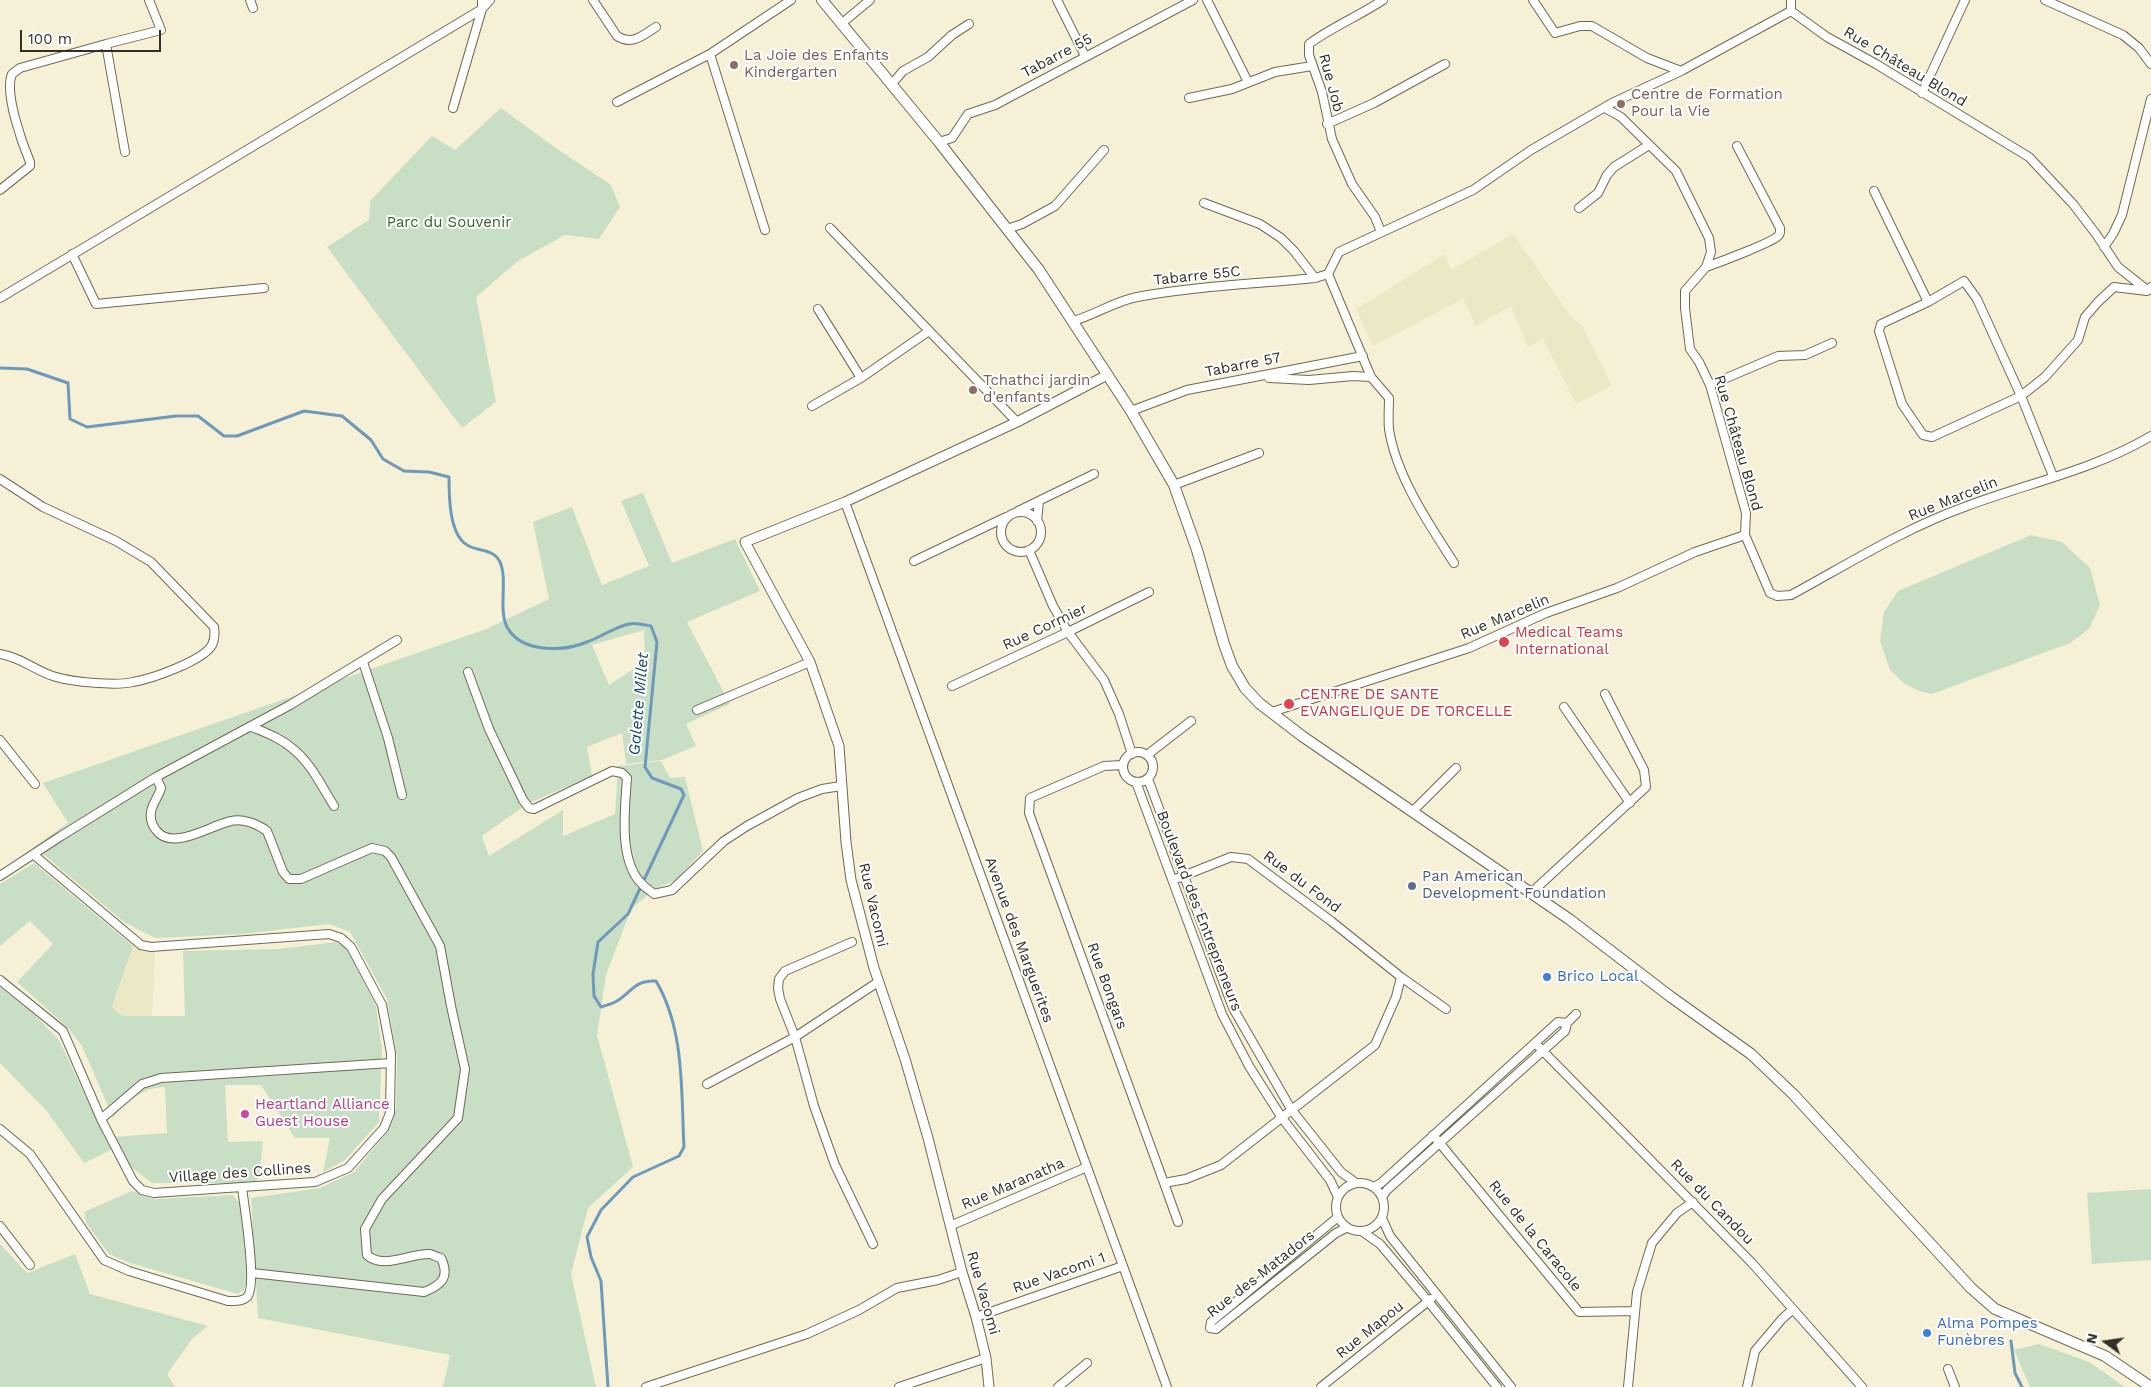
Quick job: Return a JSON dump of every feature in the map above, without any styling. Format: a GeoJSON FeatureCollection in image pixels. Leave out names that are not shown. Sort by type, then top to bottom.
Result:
{"type":"FeatureCollection","features":[{"type":"Feature","properties":{"kind":"main road"},"geometry":{"type":"LineString","coordinates":[[822,0],[939,142],[1038,270],[1131,411],[1174,485],[1197,550],[1232,666],[1245,688],[1259,703],[1302,736],[1531,893],[1751,1054],[1794,1095],[1971,1288],[1995,1309],[2105,1356],[2151,1387]]}},
{"type":"Feature","properties":{"kind":"street"},"geometry":{"type":"LineString","coordinates":[[0,190],[30,166],[18,132],[10,83],[12,74],[20,68],[161,30],[150,0]]}},
{"type":"Feature","properties":{"kind":"street"},"geometry":{"type":"LineString","coordinates":[[453,108],[482,9],[482,0]]}},
{"type":"Feature","properties":{"kind":"street"},"geometry":{"type":"LineString","coordinates":[[0,298],[482,9],[490,0]]}},
{"type":"Feature","properties":{"kind":"street"},"geometry":{"type":"LineString","coordinates":[[593,0],[617,36],[623,39],[633,41],[656,27]]}},
{"type":"Feature","properties":{"kind":"street"},"geometry":{"type":"LineString","coordinates":[[617,102],[710,54],[792,0]]}},
{"type":"Feature","properties":{"kind":"street"},"geometry":{"type":"LineString","coordinates":[[841,24],[870,0]]}},
{"type":"Feature","properties":{"kind":"street"},"geometry":{"type":"LineString","coordinates":[[1057,0],[1085,56]]}},
{"type":"Feature","properties":{"kind":"street","name":"Tabarre 55"},"geometry":{"type":"LineString","coordinates":[[939,142],[952,138],[968,114],[995,105],[1085,56],[1136,32],[1193,0]]}},
{"type":"Feature","properties":{"kind":"street"},"geometry":{"type":"LineString","coordinates":[[1207,0],[1248,82]]}},
{"type":"Feature","properties":{"kind":"street","name":"Rue Job"},"geometry":{"type":"LineString","coordinates":[[1381,232],[1375,217],[1352,184],[1332,139],[1327,124],[1322,92],[1309,55],[1309,44],[1383,0]]}},
{"type":"Feature","properties":{"kind":"street"},"geometry":{"type":"LineString","coordinates":[[1533,0],[1555,33],[1580,26],[1592,26],[1647,58],[1681,71]]}},
{"type":"Feature","properties":{"kind":"street"},"geometry":{"type":"LineString","coordinates":[[1454,563],[1408,484],[1397,457],[1389,429],[1389,398],[1371,377],[1328,274],[1339,252],[1473,190],[1531,150],[1605,108],[1681,71],[1791,11],[1791,0]]}},
{"type":"Feature","properties":{"kind":"street"},"geometry":{"type":"LineString","coordinates":[[1922,93],[1965,0]]}},
{"type":"Feature","properties":{"kind":"street"},"geometry":{"type":"LineString","coordinates":[[2045,0],[2123,35],[2140,48],[2151,64]]}},
{"type":"Feature","properties":{"kind":"street","name":"Rue Château Blond"},"geometry":{"type":"LineString","coordinates":[[1791,11],[1827,37],[1876,64],[2029,156],[2072,204],[2118,267],[2150,291]]}},
{"type":"Feature","properties":{"kind":"street"},"geometry":{"type":"LineString","coordinates":[[891,84],[904,71],[928,57],[952,35],[969,24]]}},
{"type":"Feature","properties":{"kind":"street"},"geometry":{"type":"LineString","coordinates":[[106,44],[125,152]]}},
{"type":"Feature","properties":{"kind":"street"},"geometry":{"type":"LineString","coordinates":[[710,54],[765,230]]}},
{"type":"Feature","properties":{"kind":"street"},"geometry":{"type":"LineString","coordinates":[[1327,124],[1374,103],[1445,64]]}},
{"type":"Feature","properties":{"kind":"street"},"geometry":{"type":"LineString","coordinates":[[1189,98],[1232,89],[1275,72],[1312,66]]}},
{"type":"Feature","properties":{"kind":"street"},"geometry":{"type":"LineString","coordinates":[[2104,247],[2114,234],[2122,215],[2151,99]]}},
{"type":"Feature","properties":{"kind":"street"},"geometry":{"type":"LineString","coordinates":[[1605,108],[1621,117],[1676,171],[1709,238],[1711,252],[1706,267]]}},
{"type":"Feature","properties":{"kind":"street"},"geometry":{"type":"LineString","coordinates":[[1579,208],[1598,193],[1607,175],[1614,167],[1649,145]]}},
{"type":"Feature","properties":{"kind":"street"},"geometry":{"type":"LineString","coordinates":[[1706,267],[1764,243],[1780,233],[1780,228],[1737,146]]}},
{"type":"Feature","properties":{"kind":"street"},"geometry":{"type":"LineString","coordinates":[[1007,230],[1055,206],[1104,150]]}},
{"type":"Feature","properties":{"kind":"street"},"geometry":{"type":"LineString","coordinates":[[1874,191],[1928,302]]}},
{"type":"Feature","properties":{"kind":"street"},"geometry":{"type":"LineString","coordinates":[[1204,203],[1260,224],[1281,238],[1315,278]]}},
{"type":"Feature","properties":{"kind":"street"},"geometry":{"type":"LineString","coordinates":[[830,228],[1017,422]]}},
{"type":"Feature","properties":{"kind":"street"},"geometry":{"type":"LineString","coordinates":[[72,254],[96,304],[264,288]]}},
{"type":"Feature","properties":{"kind":"street","name":"Rue Château Blond"},"geometry":{"type":"LineString","coordinates":[[1706,267],[1685,291],[1690,348],[1700,362],[1710,385],[1746,513],[1745,535],[1770,594]]}},
{"type":"Feature","properties":{"kind":"street","name":"Tabarre 55C"},"geometry":{"type":"LineString","coordinates":[[1073,321],[1136,297],[1205,288],[1315,278],[1328,274]]}},
{"type":"Feature","properties":{"kind":"street"},"geometry":{"type":"LineString","coordinates":[[2053,476],[2021,396],[1977,299],[1964,280],[1928,302],[1881,324],[1879,331],[1902,404],[1923,435],[1932,437],[2021,396],[2045,377],[2078,340],[2085,317],[2114,287],[2150,291]]}},
{"type":"Feature","properties":{"kind":"street"},"geometry":{"type":"LineString","coordinates":[[818,309],[861,378]]}},
{"type":"Feature","properties":{"kind":"street"},"geometry":{"type":"LineString","coordinates":[[812,406],[861,378],[929,331]]}},
{"type":"Feature","properties":{"kind":"street"},"geometry":{"type":"LineString","coordinates":[[1710,385],[1778,356],[1805,355],[1832,343]]}},
{"type":"Feature","properties":{"kind":"street","name":"Tabarre 57"},"geometry":{"type":"LineString","coordinates":[[1131,411],[1187,390],[1363,356]]}},
{"type":"Feature","properties":{"kind":"street"},"geometry":{"type":"LineString","coordinates":[[845,502],[1017,422],[1107,375]]}},
{"type":"Feature","properties":{"kind":"street"},"geometry":{"type":"LineString","coordinates":[[1259,377],[1309,380],[1353,376],[1371,377]]}},
{"type":"Feature","properties":{"kind":"street","name":"Rue Marcelin"},"geometry":{"type":"LineString","coordinates":[[1770,594],[1777,596],[1790,595],[1908,532],[1965,506],[2053,476],[2083,469],[2151,436]]}},
{"type":"Feature","properties":{"kind":"street"},"geometry":{"type":"LineString","coordinates":[[1174,485],[1258,453]]}},
{"type":"Feature","properties":{"kind":"street"},"geometry":{"type":"LineString","coordinates":[[914,561],[1094,474]]}},
{"type":"Feature","properties":{"kind":"street"},"geometry":{"type":"LineString","coordinates":[[0,479],[43,507],[116,541],[151,562],[214,627],[215,637],[203,656],[185,665],[132,683],[96,682],[55,677],[23,661],[0,654]]}},
{"type":"Feature","properties":{"kind":"street"},"geometry":{"type":"LineString","coordinates":[[1037,522],[1039,501]]}},
{"type":"Feature","properties":{"kind":"street","name":"Rue Vacomi"},"geometry":{"type":"LineString","coordinates":[[845,502],[745,542],[810,662],[839,746],[841,786],[851,880],[878,982],[907,1067],[962,1272],[976,1317],[986,1358],[989,1387]]}},
{"type":"Feature","properties":{"kind":"street","name":"Avenue des Marguerites"},"geometry":{"type":"LineString","coordinates":[[845,502],[1167,1387]]}},
{"type":"Feature","properties":{"kind":"street"},"geometry":{"type":"LineString","coordinates":[[986,527],[1002,537],[1012,550],[1020,552],[1029,550],[1036,545],[1040,538],[1040,529],[1037,522],[1029,514],[1018,511]]}},
{"type":"Feature","properties":{"kind":"street"},"geometry":{"type":"LineString","coordinates":[[1002,537],[1002,528],[1006,517]]}},
{"type":"Feature","properties":{"kind":"street","name":"Rue Marcelin"},"geometry":{"type":"LineString","coordinates":[[1272,712],[1468,648],[1546,613],[1618,588],[1695,552],[1745,535]]}},
{"type":"Feature","properties":{"kind":"street"},"geometry":{"type":"LineString","coordinates":[[1029,550],[1046,592],[1068,632],[1104,680],[1119,714],[1132,754]]}},
{"type":"Feature","properties":{"kind":"street","name":"Rue Cormier"},"geometry":{"type":"LineString","coordinates":[[952,686],[1150,592]]}},
{"type":"Feature","properties":{"kind":"street"},"geometry":{"type":"LineString","coordinates":[[0,876],[156,777],[252,727],[364,662],[397,640]]}},
{"type":"Feature","properties":{"kind":"street"},"geometry":{"type":"LineString","coordinates":[[364,662],[388,738],[402,795]]}},
{"type":"Feature","properties":{"kind":"street"},"geometry":{"type":"LineString","coordinates":[[697,710],[810,662]]}},
{"type":"Feature","properties":{"kind":"street"},"geometry":{"type":"LineString","coordinates":[[468,672],[488,729],[523,800],[529,808],[534,809],[612,771],[622,773],[627,778],[625,845],[631,868],[641,884],[654,894],[672,890],[719,846],[747,826],[798,798],[822,789],[841,786]]}},
{"type":"Feature","properties":{"kind":"street"},"geometry":{"type":"LineString","coordinates":[[1531,893],[1646,787],[1644,770],[1606,694]]}},
{"type":"Feature","properties":{"kind":"street"},"geometry":{"type":"LineString","coordinates":[[1564,707],[1630,803]]}},
{"type":"Feature","properties":{"kind":"street"},"geometry":{"type":"LineString","coordinates":[[1147,755],[1190,721]]}},
{"type":"Feature","properties":{"kind":"street"},"geometry":{"type":"LineString","coordinates":[[252,727],[279,739],[293,748],[305,761],[334,806]]}},
{"type":"Feature","properties":{"kind":"street"},"geometry":{"type":"LineString","coordinates":[[0,740],[35,784]]}},
{"type":"Feature","properties":{"kind":"street"},"geometry":{"type":"LineString","coordinates":[[1141,752],[1147,755],[1153,766],[1153,771],[1148,779],[1136,782],[1126,777],[1123,765],[1127,757],[1141,752]]}},
{"type":"Feature","properties":{"kind":"street","name":"Rue Bongars"},"geometry":{"type":"LineString","coordinates":[[1123,765],[1104,766],[1030,798],[1029,813],[1178,1222]]}},
{"type":"Feature","properties":{"kind":"street"},"geometry":{"type":"LineString","coordinates":[[1412,812],[1456,768]]}},
{"type":"Feature","properties":{"kind":"street"},"geometry":{"type":"LineString","coordinates":[[156,777],[161,788],[151,811],[151,823],[157,832],[178,840],[232,820],[261,826],[267,831],[283,872],[290,879],[301,879],[372,848],[385,851],[391,857],[440,946],[465,1070],[458,1118],[382,1199],[365,1229],[367,1255],[372,1259],[381,1261],[430,1254],[441,1258],[446,1269],[443,1279],[435,1288],[424,1292],[252,1273]]}},
{"type":"Feature","properties":{"kind":"street","name":"Boulevard des Entrepreneurs"},"geometry":{"type":"LineString","coordinates":[[1148,779],[1233,1008],[1260,1059],[1291,1109],[1341,1172],[1356,1183]]}},
{"type":"Feature","properties":{"kind":"street","name":"Boulevard des Entrepreneurs"},"geometry":{"type":"LineString","coordinates":[[1136,782],[1222,1014],[1250,1066],[1282,1118],[1330,1180],[1338,1197]]}},
{"type":"Feature","properties":{"kind":"street","name":"Village des Collines"},"geometry":{"type":"LineString","coordinates":[[0,980],[63,1031],[101,1118],[132,1181],[142,1190],[154,1193],[315,1182],[348,1168],[384,1128],[390,1113],[391,1063],[387,1025],[382,1005],[351,947],[341,938],[329,934],[151,947],[141,945],[34,855]]}},
{"type":"Feature","properties":{"kind":"street","name":"Rue du Fond"},"geometry":{"type":"LineString","coordinates":[[1173,880],[1231,857],[1248,859],[1331,921],[1401,977],[1446,1009]]}},
{"type":"Feature","properties":{"kind":"street"},"geometry":{"type":"LineString","coordinates":[[852,942],[785,971],[779,979],[778,988],[780,999],[795,1037],[826,1142],[873,1244]]}},
{"type":"Feature","properties":{"kind":"street"},"geometry":{"type":"LineString","coordinates":[[1164,1183],[1186,1179],[1221,1165],[1375,1045],[1396,997],[1401,977]]}},
{"type":"Feature","properties":{"kind":"street"},"geometry":{"type":"LineString","coordinates":[[707,1084],[795,1037],[878,982]]}},
{"type":"Feature","properties":{"kind":"street"},"geometry":{"type":"LineString","coordinates":[[1382,1197],[1387,1190],[1565,1031],[1567,1023],[1576,1014]]}},
{"type":"Feature","properties":{"kind":"street"},"geometry":{"type":"LineString","coordinates":[[1374,1187],[1558,1022],[1567,1023]]}},
{"type":"Feature","properties":{"kind":"street","name":"Rue du Candou"},"geometry":{"type":"LineString","coordinates":[[1535,1042],[1692,1202],[1793,1309],[1862,1387]]}},
{"type":"Feature","properties":{"kind":"street"},"geometry":{"type":"LineString","coordinates":[[101,1118],[142,1084],[161,1078],[391,1063]]}},
{"type":"Feature","properties":{"kind":"street"},"geometry":{"type":"LineString","coordinates":[[0,1129],[30,1154],[104,1260],[129,1271],[228,1301],[239,1301],[247,1298],[251,1290],[252,1273],[242,1187]]}},
{"type":"Feature","properties":{"kind":"street","name":"Rue de la Caracole"},"geometry":{"type":"LineString","coordinates":[[1433,1135],[1579,1312],[1635,1311]]}},
{"type":"Feature","properties":{"kind":"street","name":"Rue Maranatha"},"geometry":{"type":"LineString","coordinates":[[950,1226],[1087,1167]]}},
{"type":"Feature","properties":{"kind":"street"},"geometry":{"type":"LineString","coordinates":[[1363,1232],[1374,1227],[1382,1218],[1385,1210],[1382,1197],[1374,1187],[1363,1183],[1356,1183],[1346,1188],[1338,1197],[1336,1207],[1338,1217],[1346,1228],[1363,1232],[1380,1244],[1497,1387]]}},
{"type":"Feature","properties":{"kind":"street"},"geometry":{"type":"LineString","coordinates":[[1628,1387],[1637,1292],[1652,1243],[1677,1213],[1692,1202]]}},
{"type":"Feature","properties":{"kind":"street","name":"Rue des Matadors"},"geometry":{"type":"LineString","coordinates":[[1338,1217],[1210,1322],[1210,1328],[1216,1329],[1336,1233],[1346,1228]]}},
{"type":"Feature","properties":{"kind":"street"},"geometry":{"type":"LineString","coordinates":[[1382,1218],[1390,1236],[1511,1387]]}},
{"type":"Feature","properties":{"kind":"street"},"geometry":{"type":"LineString","coordinates":[[0,1226],[30,1265]]}},
{"type":"Feature","properties":{"kind":"street","name":"Rue Vacomi 1"},"geometry":{"type":"LineString","coordinates":[[976,1317],[1123,1266]]}},
{"type":"Feature","properties":{"kind":"street"},"geometry":{"type":"LineString","coordinates":[[646,1387],[807,1334],[859,1310],[897,1288],[938,1280],[962,1272]]}},
{"type":"Feature","properties":{"kind":"street","name":"Rue Mapou"},"geometry":{"type":"LineString","coordinates":[[1321,1387],[1437,1294]]}},
{"type":"Feature","properties":{"kind":"street"},"geometry":{"type":"LineString","coordinates":[[1747,1387],[1755,1351],[1793,1309]]}},
{"type":"Feature","properties":{"kind":"street"},"geometry":{"type":"LineString","coordinates":[[899,1387],[986,1358]]}},
{"type":"Feature","properties":{"kind":"street"},"geometry":{"type":"LineString","coordinates":[[1058,1387],[1087,1363]]}},
{"type":"Feature","properties":{"kind":"street"},"geometry":{"type":"LineString","coordinates":[[1948,1369],[1955,1387]]}},
{"type":"Feature","properties":{"kind":"shaded area"},"geometry":{"type":"Polygon","coordinates":[[[1513,234],[1572,318],[1583,327],[1612,386],[1576,404],[1543,339],[1528,347],[1511,306],[1476,326],[1463,299],[1373,346],[1356,309],[1445,254],[1451,270],[1513,234]]]}},
{"type":"Feature","properties":{"kind":"shaded area"},"geometry":{"type":"Polygon","coordinates":[[[133,946],[155,953],[152,1016],[122,1016],[112,1007],[133,946]]]}},
{"type":"Feature","properties":{"kind":"green space","name":"Parc du Souvenir"},"geometry":{"type":"Polygon","coordinates":[[[501,108],[611,185],[620,207],[599,239],[565,235],[518,261],[476,297],[496,402],[462,428],[327,247],[369,220],[370,201],[432,136],[455,150],[501,108]]]}},
{"type":"Feature","properties":{"kind":"green space"},"geometry":{"type":"Polygon","coordinates":[[[643,493],[672,563],[735,539],[760,591],[687,622],[730,704],[686,724],[696,746],[662,760],[626,764],[622,733],[587,747],[592,776],[527,804],[482,836],[489,856],[563,810],[563,836],[615,814],[618,766],[661,761],[670,778],[685,777],[703,851],[676,880],[655,889],[631,909],[606,975],[597,1035],[633,1167],[588,1208],[571,1274],[596,1387],[443,1387],[450,1355],[258,1318],[251,1198],[320,1188],[354,1172],[384,1136],[396,1109],[397,1057],[387,999],[350,932],[329,924],[243,934],[155,938],[124,922],[44,855],[32,848],[68,823],[43,783],[486,629],[549,599],[533,522],[572,507],[602,585],[649,566],[621,501],[643,493]],[[644,630],[592,645],[609,685],[638,666],[645,664],[644,630]]]}},
{"type":"Feature","properties":{"kind":"green space"},"geometry":{"type":"Polygon","coordinates":[[[2031,535],[2062,542],[2090,568],[2100,605],[2089,629],[2070,643],[1932,694],[1919,691],[1904,683],[1890,670],[1880,641],[1884,612],[1898,591],[2031,535]]]}},
{"type":"Feature","properties":{"kind":"green space"},"geometry":{"type":"Polygon","coordinates":[[[34,863],[133,946],[112,1007],[122,1016],[185,1016],[183,951],[278,949],[336,942],[346,947],[376,1006],[382,1050],[379,1122],[344,1161],[323,1172],[330,1138],[295,1138],[261,1085],[225,1085],[228,1142],[263,1141],[259,1179],[251,1183],[152,1183],[132,1168],[113,1137],[167,1133],[165,1087],[150,1090],[136,1096],[123,1106],[113,1118],[82,1046],[68,1028],[17,982],[53,944],[30,921],[0,946],[0,884],[34,863]]]}},
{"type":"Feature","properties":{"kind":"green space"},"geometry":{"type":"Polygon","coordinates":[[[0,987],[34,1014],[59,1040],[111,1150],[84,1163],[46,1110],[0,1063],[0,987]]]}},
{"type":"Feature","properties":{"kind":"green space"},"geometry":{"type":"Polygon","coordinates":[[[2151,1189],[2151,1260],[2092,1264],[2087,1193],[2151,1189]]]}},
{"type":"Feature","properties":{"kind":"green space"},"geometry":{"type":"Polygon","coordinates":[[[132,1191],[155,1199],[233,1195],[241,1205],[248,1281],[244,1290],[238,1294],[130,1263],[109,1254],[86,1223],[84,1212],[132,1191]]]}},
{"type":"Feature","properties":{"kind":"green space"},"geometry":{"type":"Polygon","coordinates":[[[0,1244],[27,1273],[75,1254],[90,1294],[208,1326],[192,1339],[167,1374],[175,1387],[0,1387],[0,1244]]]}},
{"type":"Feature","properties":{"kind":"green space"},"geometry":{"type":"Polygon","coordinates":[[[2039,1344],[2089,1362],[2125,1387],[2030,1387],[2014,1350],[2039,1344]]]}},
{"type":"Feature","properties":{"kind":"waterway","name":"Galette Millet"},"geometry":{"type":"LineString","coordinates":[[0,368],[27,369],[68,383],[70,419],[87,427],[176,416],[198,416],[224,436],[237,436],[304,411],[342,416],[371,440],[383,459],[404,471],[429,472],[449,477],[451,514],[453,524],[461,540],[471,547],[493,554],[500,562],[503,577],[504,620],[513,636],[532,646],[555,649],[587,642],[618,627],[629,624],[637,623],[651,626],[657,642],[645,767],[652,778],[681,789],[684,795],[628,914],[598,942],[593,974],[594,996],[601,1007],[617,1001],[643,982],[656,981],[665,1000],[677,1041],[680,1062],[684,1147],[679,1156],[633,1177],[601,1210],[587,1237],[591,1257],[601,1281],[608,1387]]}},
{"type":"Feature","properties":{"kind":"waterway"},"geometry":{"type":"LineString","coordinates":[[2011,1341],[2015,1373],[2022,1387]]}},
{"type":"Feature","properties":{"kind":"place","name":"La Joie des Enfants Kindergarten"},"geometry":{"type":"Point","coordinates":[734,65]}},
{"type":"Feature","properties":{"kind":"place","name":"Centre de Formation Pour la Vie"},"geometry":{"type":"Point","coordinates":[1621,104]}},
{"type":"Feature","properties":{"kind":"place","name":"Tchathci jardin d'enfants"},"geometry":{"type":"Point","coordinates":[973,390]}},
{"type":"Feature","properties":{"kind":"place","name":"Medical Teams International"},"geometry":{"type":"Point","coordinates":[1504,642]}},
{"type":"Feature","properties":{"kind":"place","name":"CENTRE DE SANTE EVANGELIQUE DE TORCELLE"},"geometry":{"type":"Point","coordinates":[1289,704]}},
{"type":"Feature","properties":{"kind":"place","name":"Pan American Development Foundation"},"geometry":{"type":"Point","coordinates":[1412,886]}},
{"type":"Feature","properties":{"kind":"place","name":"Brico Local"},"geometry":{"type":"Point","coordinates":[1547,977]}},
{"type":"Feature","properties":{"kind":"place","name":"Heartland Alliance Guest House"},"geometry":{"type":"Point","coordinates":[245,1114]}},
{"type":"Feature","properties":{"kind":"place","name":"Alma Pompes Funèbres"},"geometry":{"type":"Point","coordinates":[1927,1333]}}]}
